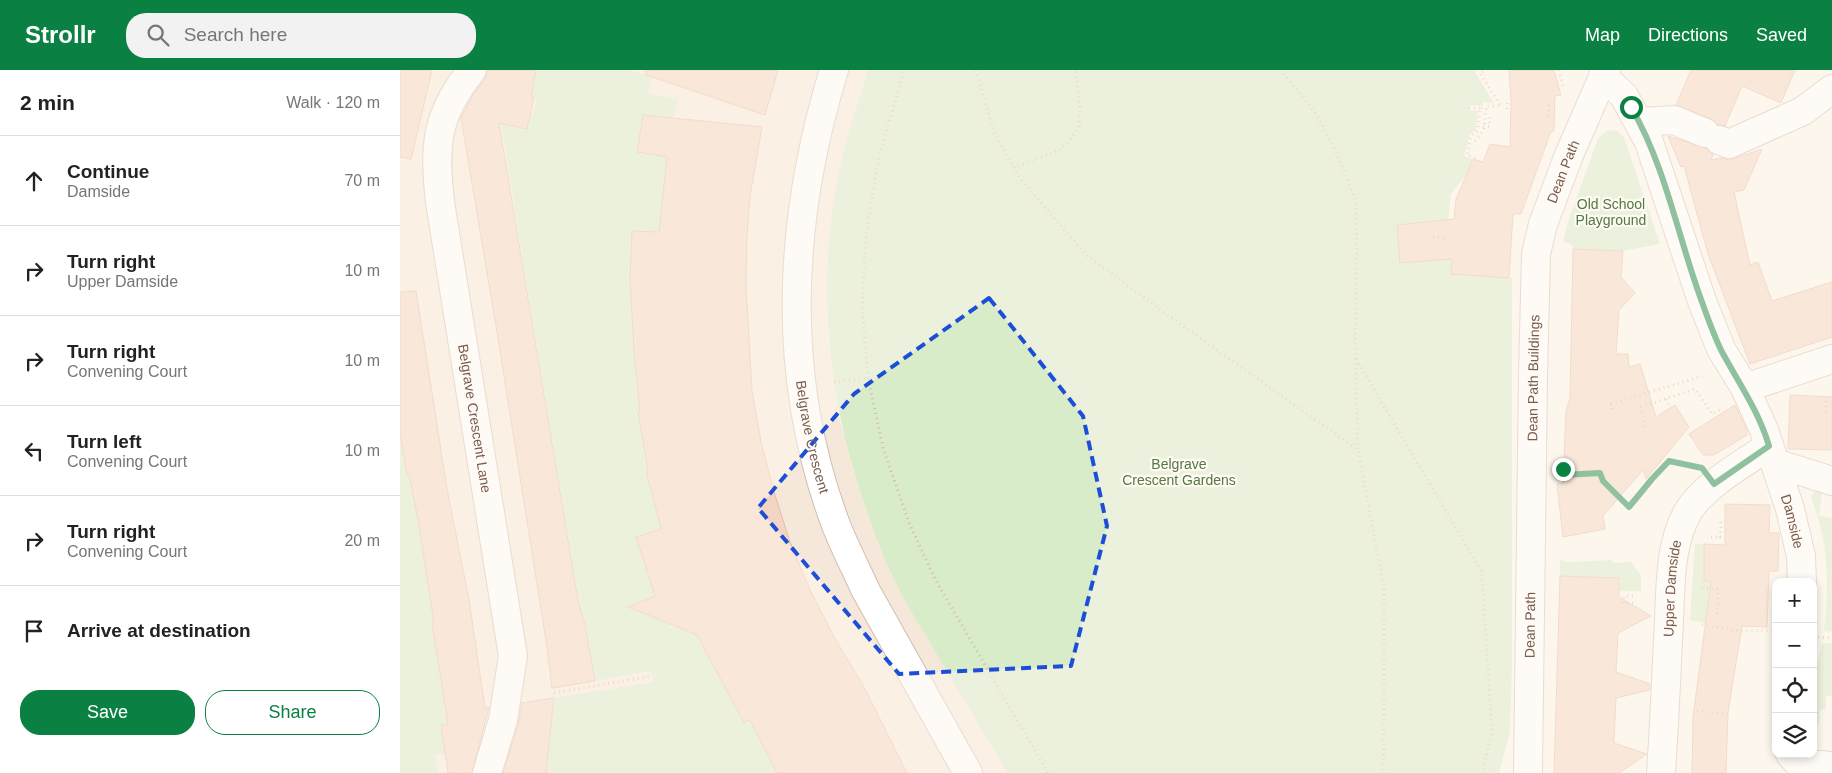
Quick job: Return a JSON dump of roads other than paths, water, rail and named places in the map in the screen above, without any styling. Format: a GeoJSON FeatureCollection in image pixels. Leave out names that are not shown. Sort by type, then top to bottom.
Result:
{"type":"FeatureCollection","features":[{"type":"Feature","properties":{"kind":"street","name":"Belgrave Crescent Lane"},"geometry":{"type":"LineString","coordinates":[[472,70],[448,105],[442,120],[436,168],[441,212],[513,656],[504,720],[487,773]]}},
{"type":"Feature","properties":{"kind":"street","name":"Belgrave Crescent"},"geometry":{"type":"LineString","coordinates":[[834,70],[822,109],[810,162],[802,214],[796,305],[801,385],[819,470],[837,526],[866,591],[968,773]]}},
{"type":"Feature","properties":{"kind":"street","name":"Damside"},"geometry":{"type":"LineString","coordinates":[[1605,73],[1624,96],[1640,122],[1649,142],[1702,301],[1721,349],[1746,391],[1764,430],[1797,534],[1801,556],[1802,578]]}},
{"type":"Feature","properties":{"kind":"street","name":"Dean Path"},"geometry":{"type":"LineString","coordinates":[[1535,277],[1536,254],[1543,224],[1569,155],[1605,73]]}},
{"type":"Feature","properties":{"kind":"street"},"geometry":{"type":"LineString","coordinates":[[1640,122],[1674,120],[1729,144],[1804,111],[1832,90]]}},
{"type":"Feature","properties":{"kind":"street","name":"Dean Path Buildings"},"geometry":{"type":"LineString","coordinates":[[1532,478],[1535,277]]}},
{"type":"Feature","properties":{"kind":"street"},"geometry":{"type":"LineString","coordinates":[[1746,391],[1832,359]]}},
{"type":"Feature","properties":{"kind":"street"},"geometry":{"type":"LineString","coordinates":[[1772,455],[1832,481]]}},
{"type":"Feature","properties":{"kind":"street","name":"Upper Damside"},"geometry":{"type":"LineString","coordinates":[[1661,773],[1674,551],[1678,531],[1689,510],[1700,496],[1714,484],[1772,455]]}},
{"type":"Feature","properties":{"kind":"street","name":"Dean Path"},"geometry":{"type":"LineString","coordinates":[[1528,773],[1532,478]]}},
{"type":"Feature","properties":{"kind":"street"},"geometry":{"type":"LineString","coordinates":[[1794,758],[1798,763],[1832,766]]}},
{"type":"Feature","properties":{"kind":"park label","name":"Old School Playground"},"geometry":{"type":"Point","coordinates":[1611,212]}},
{"type":"Feature","properties":{"kind":"park label","name":"Belgrave Crescent Gardens"},"geometry":{"type":"Point","coordinates":[1179,472]}}]}
